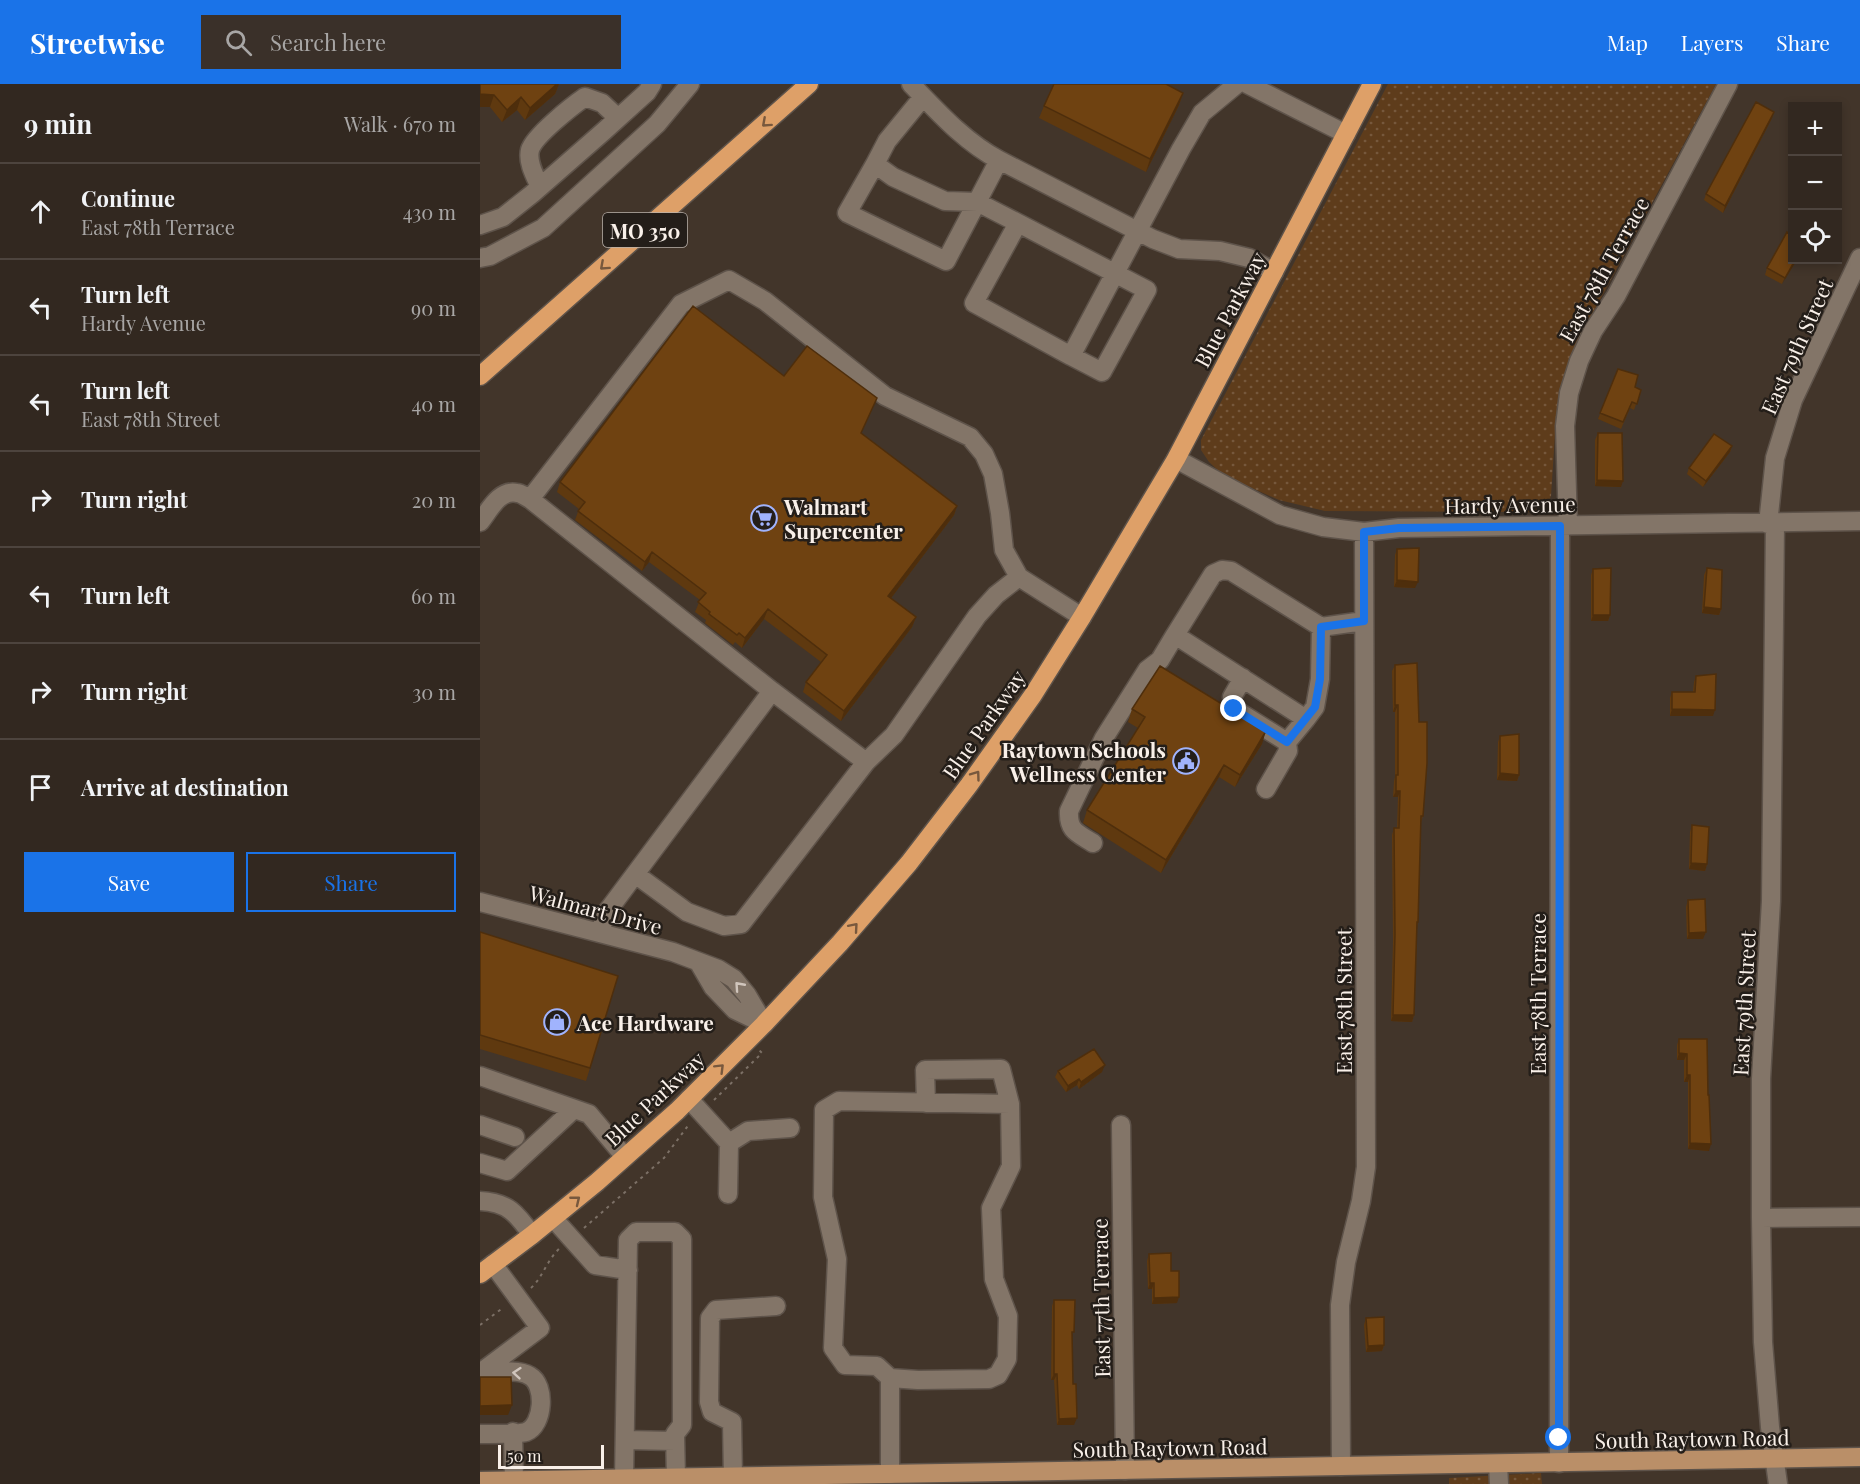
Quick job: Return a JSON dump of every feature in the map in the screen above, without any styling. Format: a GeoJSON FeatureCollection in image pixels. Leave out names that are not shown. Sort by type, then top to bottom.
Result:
{"type":"FeatureCollection","features":[{"type":"Feature","properties":{"kind":"highway","name":"MO 350"},"geometry":{"type":"LineString","coordinates":[[480,376],[809,84]]}},
{"type":"Feature","properties":{"kind":"highway","name":"Blue Parkway"},"geometry":{"type":"LineString","coordinates":[[487,1269],[553,1218],[625,1157],[689,1099],[764,1024],[840,943],[915,854],[969,785],[1033,695],[1176,459],[1372,84]]}},
{"type":"Feature","properties":{"kind":"main road","name":"South Raytown Road"},"geometry":{"type":"LineString","coordinates":[[480,1481],[604,1482],[624,1479],[733,1477],[837,1480],[890,1474],[1104,1477],[1125,1470],[1860,1457]]}},
{"type":"Feature","properties":{"kind":"street"},"geometry":{"type":"LineString","coordinates":[[480,225],[503,217],[618,118],[647,92],[652,84]]}},
{"type":"Feature","properties":{"kind":"street"},"geometry":{"type":"LineString","coordinates":[[480,258],[490,256],[543,228],[657,124],[690,84]]}},
{"type":"Feature","properties":{"kind":"street"},"geometry":{"type":"LineString","coordinates":[[1071,356],[1202,113],[1237,84]]}},
{"type":"Feature","properties":{"kind":"street"},"geometry":{"type":"LineString","coordinates":[[1248,84],[1346,134]]}},
{"type":"Feature","properties":{"kind":"street","name":"East 78th Terrace"},"geometry":{"type":"LineString","coordinates":[[1559,1463],[1564,526],[1565,426],[1569,393],[1579,361],[1593,331],[1616,296],[1728,84]]}},
{"type":"Feature","properties":{"kind":"street"},"geometry":{"type":"LineString","coordinates":[[999,160],[946,261],[847,213],[917,90],[983,152],[999,160],[1138,231],[1179,249],[1220,251],[1249,258],[1274,272]]}},
{"type":"Feature","properties":{"kind":"street"},"geometry":{"type":"LineString","coordinates":[[567,207],[542,185],[531,164],[530,149],[571,106],[585,97],[602,103],[618,118]]}},
{"type":"Feature","properties":{"kind":"street"},"geometry":{"type":"LineString","coordinates":[[875,164],[893,177],[945,201],[977,202],[1018,223],[1115,274],[1147,290],[1102,372],[974,303],[1018,223]]}},
{"type":"Feature","properties":{"kind":"street","name":"East 79th Street"},"geometry":{"type":"LineString","coordinates":[[1778,1484],[1763,1342],[1761,1218],[1761,1079],[1771,901],[1772,523],[1775,458],[1793,400],[1860,258]]}},
{"type":"Feature","properties":{"kind":"street"},"geometry":{"type":"LineString","coordinates":[[530,499],[681,304],[729,280],[765,301],[885,396],[970,437],[984,454],[993,474],[1004,550],[1019,577],[1082,617]]}},
{"type":"Feature","properties":{"kind":"street","name":"Hardy Avenue"},"geometry":{"type":"LineString","coordinates":[[1176,459],[1280,515],[1323,526],[1364,532],[1399,528],[1860,521]]}},
{"type":"Feature","properties":{"kind":"street"},"geometry":{"type":"LineString","coordinates":[[480,522],[497,499],[506,493],[517,493],[530,499],[772,691],[866,762]]}},
{"type":"Feature","properties":{"kind":"street","name":"East 78th Street"},"geometry":{"type":"LineString","coordinates":[[1341,1466],[1340,1305],[1346,1262],[1361,1201],[1366,1167],[1364,532]]}},
{"type":"Feature","properties":{"kind":"street"},"geometry":{"type":"LineString","coordinates":[[1093,843],[1072,830],[1068,822],[1069,811],[1104,738],[1147,670],[1160,660],[1213,574],[1222,570],[1231,571],[1321,627],[1364,621]]}},
{"type":"Feature","properties":{"kind":"street"},"geometry":{"type":"LineString","coordinates":[[634,874],[687,912],[724,926],[741,924],[866,762],[894,735],[977,615],[996,595],[1019,577]]}},
{"type":"Feature","properties":{"kind":"street"},"geometry":{"type":"LineString","coordinates":[[1266,789],[1288,751],[1287,742],[1315,707],[1320,679],[1321,627]]}},
{"type":"Feature","properties":{"kind":"street"},"geometry":{"type":"LineString","coordinates":[[1175,635],[1306,719]]}},
{"type":"Feature","properties":{"kind":"street"},"geometry":{"type":"LineString","coordinates":[[1243,678],[1232,697],[1234,709],[1287,742]]}},
{"type":"Feature","properties":{"kind":"street"},"geometry":{"type":"LineString","coordinates":[[600,933],[606,913],[772,691]]}},
{"type":"Feature","properties":{"kind":"street","name":"Walmart Drive"},"geometry":{"type":"LineString","coordinates":[[480,902],[673,952],[699,963],[713,987],[735,1010],[764,1024]]}},
{"type":"Feature","properties":{"kind":"street"},"geometry":{"type":"LineString","coordinates":[[926,1103],[925,1070],[1001,1069],[1010,1104],[1011,1166],[991,1208],[994,1278],[1008,1316],[1007,1359],[998,1375],[989,1379],[890,1378],[877,1366],[844,1365],[833,1348],[837,1259],[823,1197],[824,1110],[840,1101],[926,1103],[1010,1104]]}},
{"type":"Feature","properties":{"kind":"street"},"geometry":{"type":"LineString","coordinates":[[480,1076],[589,1114],[625,1157]]}},
{"type":"Feature","properties":{"kind":"street"},"geometry":{"type":"LineString","coordinates":[[689,1099],[729,1143],[728,1194]]}},
{"type":"Feature","properties":{"kind":"street"},"geometry":{"type":"LineString","coordinates":[[480,1163],[507,1171],[574,1109]]}},
{"type":"Feature","properties":{"kind":"street"},"geometry":{"type":"LineString","coordinates":[[480,1125],[515,1137]]}},
{"type":"Feature","properties":{"kind":"street","name":"East 77th Terrace"},"geometry":{"type":"LineString","coordinates":[[1121,1125],[1125,1470]]}},
{"type":"Feature","properties":{"kind":"street"},"geometry":{"type":"LineString","coordinates":[[729,1143],[748,1131],[790,1128]]}},
{"type":"Feature","properties":{"kind":"street"},"geometry":{"type":"LineString","coordinates":[[480,1201],[497,1202],[507,1207],[519,1217],[532,1235]]}},
{"type":"Feature","properties":{"kind":"street"},"geometry":{"type":"LineString","coordinates":[[1761,1218],[1860,1217]]}},
{"type":"Feature","properties":{"kind":"street"},"geometry":{"type":"LineString","coordinates":[[553,1218],[595,1265],[628,1270]]}},
{"type":"Feature","properties":{"kind":"street"},"geometry":{"type":"LineString","coordinates":[[624,1479],[628,1240],[636,1232],[675,1232],[681,1239],[682,1425],[675,1434],[676,1478]]}},
{"type":"Feature","properties":{"kind":"street"},"geometry":{"type":"LineString","coordinates":[[480,1373],[540,1328],[487,1269]]}},
{"type":"Feature","properties":{"kind":"street"},"geometry":{"type":"LineString","coordinates":[[733,1477],[732,1422],[712,1412],[709,1402],[710,1318],[716,1310],[776,1306]]}},
{"type":"Feature","properties":{"kind":"street"},"geometry":{"type":"LineString","coordinates":[[480,1373],[524,1373],[532,1376],[538,1383],[541,1398],[536,1424],[520,1432],[480,1434]]}},
{"type":"Feature","properties":{"kind":"street"},"geometry":{"type":"LineString","coordinates":[[890,1378],[890,1474]]}},
{"type":"Feature","properties":{"kind":"street"},"geometry":{"type":"LineString","coordinates":[[506,1482],[520,1432]]}},
{"type":"Feature","properties":{"kind":"street"},"geometry":{"type":"LineString","coordinates":[[625,1440],[675,1441]]}},
{"type":"Feature","properties":{"kind":"street"},"geometry":{"type":"LineString","coordinates":[[1498,1464],[1498,1484]]}},
{"type":"Feature","properties":{"kind":"path"},"geometry":{"type":"LineString","coordinates":[[713,1100],[762,1053],[758,1048]]}},
{"type":"Feature","properties":{"kind":"path"},"geometry":{"type":"LineString","coordinates":[[582,1231],[664,1158],[694,1119]]}},
{"type":"Feature","properties":{"kind":"path"},"geometry":{"type":"LineString","coordinates":[[527,1291],[539,1279],[553,1255],[561,1247]]}},
{"type":"Feature","properties":{"kind":"path"},"geometry":{"type":"LineString","coordinates":[[480,1325],[510,1303]]}},
{"type":"Feature","properties":{"kind":"shaded area"},"geometry":{"type":"Polygon","coordinates":[[[1388,84],[1716,84],[1588,322],[1561,397],[1555,434],[1551,496],[1540,512],[1325,511],[1279,500],[1223,475],[1209,462],[1201,450],[1201,440],[1388,84]]]}},
{"type":"Feature","properties":{"kind":"shaded area"},"geometry":{"type":"Polygon","coordinates":[[[1541,1473],[1542,1484],[1449,1484],[1449,1478],[1541,1473]]]}},
{"type":"Feature","properties":{"kind":"building"},"geometry":{"type":"Polygon","coordinates":[[[480,84],[557,84],[530,108],[521,97],[507,110],[494,95],[480,94],[480,84]]]}},
{"type":"Feature","properties":{"kind":"building"},"geometry":{"type":"Polygon","coordinates":[[[1054,84],[1166,84],[1183,93],[1150,159],[1044,106],[1054,84]]]}},
{"type":"Feature","properties":{"kind":"building"},"geometry":{"type":"Polygon","coordinates":[[[1756,102],[1774,112],[1725,206],[1706,194],[1756,102]]]}},
{"type":"Feature","properties":{"kind":"building"},"geometry":{"type":"Polygon","coordinates":[[[1787,232],[1788,264],[1793,264],[1785,278],[1767,268],[1787,232]]]}},
{"type":"Feature","properties":{"kind":"building","name":"Walmart Supercenter"},"geometry":{"type":"Polygon","coordinates":[[[693,306],[784,376],[807,346],[877,398],[861,433],[957,506],[888,596],[916,617],[844,711],[806,682],[827,655],[768,609],[745,638],[739,633],[737,635],[709,614],[710,612],[698,602],[706,593],[652,552],[645,562],[578,511],[585,502],[560,482],[693,306]]]}},
{"type":"Feature","properties":{"kind":"building"},"geometry":{"type":"Polygon","coordinates":[[[1618,369],[1638,375],[1635,387],[1641,390],[1637,404],[1632,402],[1623,422],[1600,413],[1618,369]]]}},
{"type":"Feature","properties":{"kind":"building"},"geometry":{"type":"Polygon","coordinates":[[[1598,433],[1622,433],[1623,481],[1597,480],[1598,433]]]}},
{"type":"Feature","properties":{"kind":"building"},"geometry":{"type":"Polygon","coordinates":[[[1714,434],[1732,446],[1706,481],[1689,468],[1714,434]]]}},
{"type":"Feature","properties":{"kind":"building"},"geometry":{"type":"Polygon","coordinates":[[[1419,548],[1418,582],[1397,580],[1397,549],[1419,548]]]}},
{"type":"Feature","properties":{"kind":"building"},"geometry":{"type":"Polygon","coordinates":[[[1611,568],[1610,615],[1593,615],[1593,569],[1611,568]]]}},
{"type":"Feature","properties":{"kind":"building"},"geometry":{"type":"Polygon","coordinates":[[[1707,568],[1722,570],[1721,609],[1704,607],[1707,568]]]}},
{"type":"Feature","properties":{"kind":"building"},"geometry":{"type":"Polygon","coordinates":[[[1417,663],[1419,722],[1427,722],[1427,763],[1423,816],[1421,816],[1414,1015],[1393,1015],[1394,828],[1399,828],[1400,791],[1396,791],[1398,705],[1395,705],[1395,665],[1417,663]]]}},
{"type":"Feature","properties":{"kind":"building","name":"Raytown Schools Wellness Center"},"geometry":{"type":"Polygon","coordinates":[[[1160,666],[1266,731],[1240,775],[1224,765],[1166,860],[1087,810],[1145,717],[1132,709],[1160,666]]]}},
{"type":"Feature","properties":{"kind":"building"},"geometry":{"type":"Polygon","coordinates":[[[1716,674],[1715,710],[1672,709],[1672,692],[1695,692],[1696,676],[1716,674]]]}},
{"type":"Feature","properties":{"kind":"building"},"geometry":{"type":"Polygon","coordinates":[[[1519,734],[1519,775],[1500,773],[1500,736],[1519,734]]]}},
{"type":"Feature","properties":{"kind":"building"},"geometry":{"type":"Polygon","coordinates":[[[1692,825],[1709,827],[1707,864],[1691,863],[1692,825]]]}},
{"type":"Feature","properties":{"kind":"building"},"geometry":{"type":"Polygon","coordinates":[[[1705,899],[1706,932],[1689,933],[1688,900],[1705,899]]]}},
{"type":"Feature","properties":{"kind":"building"},"geometry":{"type":"Polygon","coordinates":[[[480,932],[618,976],[590,1068],[480,1035],[480,932]]]}},
{"type":"Feature","properties":{"kind":"building"},"geometry":{"type":"Polygon","coordinates":[[[1679,1039],[1707,1039],[1711,1144],[1690,1143],[1690,1075],[1687,1075],[1687,1054],[1679,1053],[1679,1039]]]}},
{"type":"Feature","properties":{"kind":"building"},"geometry":{"type":"Polygon","coordinates":[[[1094,1049],[1105,1065],[1081,1082],[1079,1079],[1068,1086],[1058,1071],[1094,1049]]]}},
{"type":"Feature","properties":{"kind":"building"},"geometry":{"type":"Polygon","coordinates":[[[1171,1253],[1171,1271],[1179,1271],[1179,1297],[1154,1298],[1154,1283],[1150,1283],[1149,1254],[1171,1253]]]}},
{"type":"Feature","properties":{"kind":"building"},"geometry":{"type":"Polygon","coordinates":[[[1054,1300],[1075,1300],[1074,1332],[1072,1332],[1073,1384],[1076,1384],[1077,1418],[1059,1419],[1057,1374],[1054,1374],[1054,1300]]]}},
{"type":"Feature","properties":{"kind":"building"},"geometry":{"type":"Polygon","coordinates":[[[1384,1317],[1384,1345],[1368,1346],[1366,1318],[1384,1317]]]}},
{"type":"Feature","properties":{"kind":"building"},"geometry":{"type":"Polygon","coordinates":[[[480,1377],[511,1377],[512,1405],[480,1406],[480,1377]]]}},
{"type":"Feature","properties":{"kind":"place","name":"Walmart Supercenter"},"geometry":{"type":"Point","coordinates":[764,518]}},
{"type":"Feature","properties":{"kind":"place","name":"Raytown Schools Wellness Center"},"geometry":{"type":"Point","coordinates":[1186,761]}},
{"type":"Feature","properties":{"kind":"place","name":"Ace Hardware"},"geometry":{"type":"Point","coordinates":[557,1022]}},
{"type":"Feature","properties":{"kind":"route"},"geometry":{"type":"LineString","coordinates":[[1234,709],[1287,742],[1315,707],[1320,679],[1321,627],[1364,621],[1364,532],[1399,528],[1560,526],[1559,1438]]}}]}
